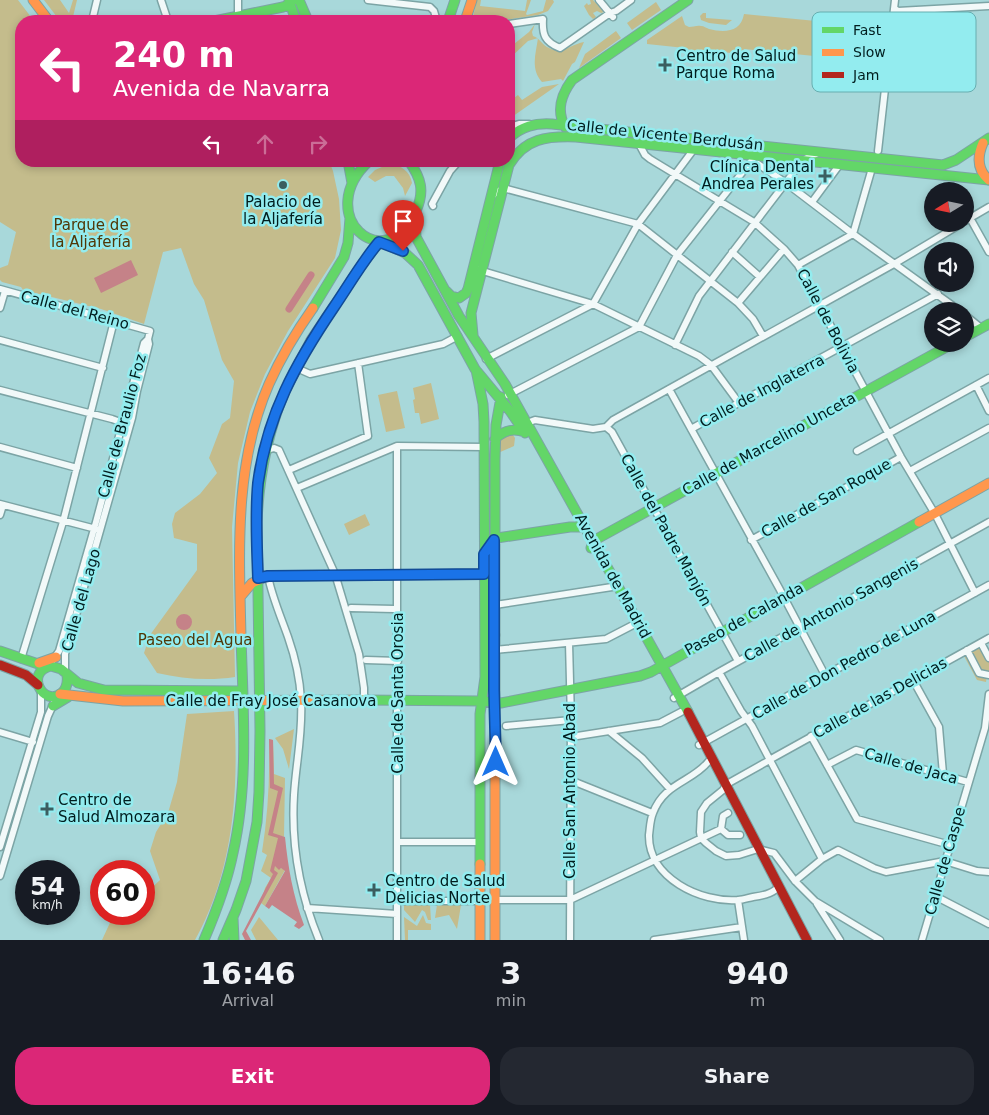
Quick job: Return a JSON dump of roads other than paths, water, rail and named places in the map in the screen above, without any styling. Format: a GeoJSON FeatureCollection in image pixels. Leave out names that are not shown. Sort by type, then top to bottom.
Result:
{"type":"FeatureCollection","features":[{"type":"Feature","properties":{"kind":"main road"},"geometry":{"type":"LineString","coordinates":[[33,0],[44,15]]}},
{"type":"Feature","properties":{"kind":"main road"},"geometry":{"type":"LineString","coordinates":[[299,0],[305,15]]}},
{"type":"Feature","properties":{"kind":"main road"},"geometry":{"type":"LineString","coordinates":[[450,15],[454,0]]}},
{"type":"Feature","properties":{"kind":"main road"},"geometry":{"type":"LineString","coordinates":[[467,15],[472,0]]}},
{"type":"Feature","properties":{"kind":"main road"},"geometry":{"type":"LineString","coordinates":[[576,137],[563,125],[561,117],[561,100],[567,86],[572,80],[688,0]]}},
{"type":"Feature","properties":{"kind":"main road"},"geometry":{"type":"LineString","coordinates":[[243,15],[283,7],[291,1],[294,15]]}},
{"type":"Feature","properties":{"kind":"main road","name":"Calle de Vicente Berdusán"},"geometry":{"type":"LineString","coordinates":[[515,130],[530,124],[563,125],[944,165],[952,162],[986,140]]}},
{"type":"Feature","properties":{"kind":"main road","name":"Calle de Vicente Berdusán"},"geometry":{"type":"LineString","coordinates":[[515,157],[527,144],[544,138],[576,137],[694,149],[757,160],[803,160],[989,180]]}},
{"type":"Feature","properties":{"kind":"main road"},"geometry":{"type":"LineString","coordinates":[[986,140],[980,150],[978,163],[982,173],[989,180]]}},
{"type":"Feature","properties":{"kind":"main road"},"geometry":{"type":"LineString","coordinates":[[349,167],[352,183]]}},
{"type":"Feature","properties":{"kind":"main road"},"geometry":{"type":"LineString","coordinates":[[204,940],[224,892],[236,845],[241,813],[244,767],[239,546],[241,494],[248,451],[265,394],[282,356],[344,257],[348,243],[350,218],[348,206],[349,193],[352,183],[363,167]]}},
{"type":"Feature","properties":{"kind":"main road"},"geometry":{"type":"LineString","coordinates":[[414,167],[418,171]]}},
{"type":"Feature","properties":{"kind":"main road"},"geometry":{"type":"LineString","coordinates":[[223,940],[249,873],[258,820],[261,783],[257,502],[264,451],[284,390],[298,363],[367,256],[380,242],[403,229],[415,216],[421,192],[418,167]]}},
{"type":"Feature","properties":{"kind":"main road"},"geometry":{"type":"LineString","coordinates":[[444,289],[456,298],[466,293],[498,167]]}},
{"type":"Feature","properties":{"kind":"main road","name":"Calle de Vicente Berdusán"},"geometry":{"type":"LineString","coordinates":[[502,189],[510,167]]}},
{"type":"Feature","properties":{"kind":"main road"},"geometry":{"type":"LineString","coordinates":[[474,340],[471,313],[502,189]]}},
{"type":"Feature","properties":{"kind":"main road","name":"Avenida de Madrid"},"geometry":{"type":"LineString","coordinates":[[415,216],[416,237],[474,340],[496,371],[527,423],[581,527]]}},
{"type":"Feature","properties":{"kind":"main road","name":"Avenida de Madrid"},"geometry":{"type":"LineString","coordinates":[[350,218],[359,233],[370,240],[380,242],[405,253],[418,265],[475,368],[525,432],[592,545],[660,666],[807,940]]}},
{"type":"Feature","properties":{"kind":"main road"},"geometry":{"type":"LineString","coordinates":[[974,332],[985,326]]}},
{"type":"Feature","properties":{"kind":"main road","name":"Calle de Marcelino Unceta"},"geometry":{"type":"LineString","coordinates":[[592,545],[654,508],[938,352]]}},
{"type":"Feature","properties":{"kind":"main road"},"geometry":{"type":"LineString","coordinates":[[475,368],[484,410],[484,680],[480,714],[480,940]]}},
{"type":"Feature","properties":{"kind":"main road"},"geometry":{"type":"LineString","coordinates":[[495,940],[495,439],[501,400],[496,371]]}},
{"type":"Feature","properties":{"kind":"main road"},"geometry":{"type":"LineString","coordinates":[[495,439],[501,433],[508,430],[516,429],[525,432],[527,423]]}},
{"type":"Feature","properties":{"kind":"main road","name":"Paseo de Calanda"},"geometry":{"type":"LineString","coordinates":[[482,701],[504,702],[640,676],[989,483]]}},
{"type":"Feature","properties":{"kind":"main road"},"geometry":{"type":"LineString","coordinates":[[484,554],[494,540],[581,527]]}},
{"type":"Feature","properties":{"kind":"main road","name":"Avenida de Madrid"},"geometry":{"type":"LineString","coordinates":[[592,545],[633,625],[660,666]]}},
{"type":"Feature","properties":{"kind":"main road"},"geometry":{"type":"LineString","coordinates":[[240,596],[258,578],[268,576],[484,574]]}},
{"type":"Feature","properties":{"kind":"main road"},"geometry":{"type":"LineString","coordinates":[[0,651],[34,664],[58,667],[66,673],[67,687],[60,694],[50,696],[28,676],[0,665]]}},
{"type":"Feature","properties":{"kind":"main road"},"geometry":{"type":"LineString","coordinates":[[34,664],[56,657]]}},
{"type":"Feature","properties":{"kind":"main road"},"geometry":{"type":"LineString","coordinates":[[40,688],[40,673],[48,667]]}},
{"type":"Feature","properties":{"kind":"main road","name":"Calle de Fray José Casanova"},"geometry":{"type":"LineString","coordinates":[[66,673],[72,680],[87,687],[107,690],[242,691]]}},
{"type":"Feature","properties":{"kind":"main road","name":"Calle de Fray José Casanova"},"geometry":{"type":"LineString","coordinates":[[60,694],[123,701],[482,701]]}},
{"type":"Feature","properties":{"kind":"main road"},"geometry":{"type":"LineString","coordinates":[[53,706],[60,700],[74,695]]}},
{"type":"Feature","properties":{"kind":"main road","name":"Avenida de Madrid"},"geometry":{"type":"LineString","coordinates":[[676,696],[681,712],[702,743],[708,762],[725,787]]}},
{"type":"Feature","properties":{"kind":"main road","name":"Avenida de Madrid"},"geometry":{"type":"LineString","coordinates":[[758,850],[775,890],[800,940]]}},
{"type":"Feature","properties":{"kind":"main road"},"geometry":{"type":"LineString","coordinates":[[233,918],[234,940]]}},
{"type":"Feature","properties":{"kind":"street"},"geometry":{"type":"LineString","coordinates":[[93,15],[97,0]]}},
{"type":"Feature","properties":{"kind":"street"},"geometry":{"type":"LineString","coordinates":[[161,0],[166,15]]}},
{"type":"Feature","properties":{"kind":"street"},"geometry":{"type":"LineString","coordinates":[[238,0],[238,15]]}},
{"type":"Feature","properties":{"kind":"street"},"geometry":{"type":"LineString","coordinates":[[368,0],[430,7],[435,15]]}},
{"type":"Feature","properties":{"kind":"street"},"geometry":{"type":"LineString","coordinates":[[599,0],[611,15]]}},
{"type":"Feature","properties":{"kind":"street"},"geometry":{"type":"LineString","coordinates":[[515,22],[543,19],[544,35],[551,44],[560,48],[631,0]]}},
{"type":"Feature","properties":{"kind":"street"},"geometry":{"type":"LineString","coordinates":[[895,0],[895,12]]}},
{"type":"Feature","properties":{"kind":"street"},"geometry":{"type":"LineString","coordinates":[[895,9],[898,11],[989,6]]}},
{"type":"Feature","properties":{"kind":"street"},"geometry":{"type":"LineString","coordinates":[[878,151],[885,92]]}},
{"type":"Feature","properties":{"kind":"street","name":"Calle de Bolivia"},"geometry":{"type":"LineString","coordinates":[[633,132],[648,158],[754,222],[784,249],[798,265],[888,434],[935,514],[975,592]]}},
{"type":"Feature","properties":{"kind":"street"},"geometry":{"type":"LineString","coordinates":[[486,359],[593,304],[638,224],[694,149]]}},
{"type":"Feature","properties":{"kind":"street","name":"Calle de Vicente Berdusán"},"geometry":{"type":"LineString","coordinates":[[803,160],[822,152]]}},
{"type":"Feature","properties":{"kind":"street"},"geometry":{"type":"LineString","coordinates":[[501,400],[639,327],[677,255],[757,160],[853,234],[948,302]]}},
{"type":"Feature","properties":{"kind":"street"},"geometry":{"type":"LineString","coordinates":[[675,345],[699,296],[803,160]]}},
{"type":"Feature","properties":{"kind":"street"},"geometry":{"type":"LineString","coordinates":[[812,202],[840,164]]}},
{"type":"Feature","properties":{"kind":"street"},"geometry":{"type":"LineString","coordinates":[[433,206],[432,204],[454,167]]}},
{"type":"Feature","properties":{"kind":"street"},"geometry":{"type":"LineString","coordinates":[[798,265],[853,234],[872,168]]}},
{"type":"Feature","properties":{"kind":"street"},"geometry":{"type":"LineString","coordinates":[[491,197],[502,189],[638,224],[738,303],[753,319],[763,336]]}},
{"type":"Feature","properties":{"kind":"street"},"geometry":{"type":"LineString","coordinates":[[974,216],[989,207]]}},
{"type":"Feature","properties":{"kind":"street"},"geometry":{"type":"LineString","coordinates":[[974,229],[989,252]]}},
{"type":"Feature","properties":{"kind":"street"},"geometry":{"type":"LineString","coordinates":[[527,423],[535,420],[594,429],[606,427],[613,420],[894,264],[948,232]]}},
{"type":"Feature","properties":{"kind":"street"},"geometry":{"type":"LineString","coordinates":[[480,239],[479,261],[482,270],[593,304],[699,356],[712,365],[739,403]]}},
{"type":"Feature","properties":{"kind":"street"},"geometry":{"type":"LineString","coordinates":[[738,303],[784,249]]}},
{"type":"Feature","properties":{"kind":"street"},"geometry":{"type":"LineString","coordinates":[[732,252],[760,277]]}},
{"type":"Feature","properties":{"kind":"street"},"geometry":{"type":"LineString","coordinates":[[0,308],[2,290]]}},
{"type":"Feature","properties":{"kind":"street","name":"Calle del Reino"},"geometry":{"type":"LineString","coordinates":[[2,290],[150,331],[148,339]]}},
{"type":"Feature","properties":{"kind":"street","name":"Calle de Inglaterra"},"geometry":{"type":"LineString","coordinates":[[691,429],[938,294]]}},
{"type":"Feature","properties":{"kind":"street"},"geometry":{"type":"LineString","coordinates":[[974,320],[985,326]]}},
{"type":"Feature","properties":{"kind":"street"},"geometry":{"type":"LineString","coordinates":[[21,659],[63,522],[114,321]]}},
{"type":"Feature","properties":{"kind":"street"},"geometry":{"type":"LineString","coordinates":[[298,363],[301,370],[310,374],[446,343],[458,336]]}},
{"type":"Feature","properties":{"kind":"street","name":"Calle de Braulio Foz"},"geometry":{"type":"LineString","coordinates":[[94,530],[144,343],[148,339]]}},
{"type":"Feature","properties":{"kind":"street","name":"Calle de Braulio Foz"},"geometry":{"type":"LineString","coordinates":[[102,528],[132,418],[149,344],[148,339]]}},
{"type":"Feature","properties":{"kind":"street"},"geometry":{"type":"LineString","coordinates":[[0,340],[102,368]]}},
{"type":"Feature","properties":{"kind":"street"},"geometry":{"type":"LineString","coordinates":[[289,470],[368,436],[358,363]]}},
{"type":"Feature","properties":{"kind":"street"},"geometry":{"type":"LineString","coordinates":[[857,451],[989,378]]}},
{"type":"Feature","properties":{"kind":"street"},"geometry":{"type":"LineString","coordinates":[[976,385],[989,411]]}},
{"type":"Feature","properties":{"kind":"street"},"geometry":{"type":"LineString","coordinates":[[669,389],[825,675]]}},
{"type":"Feature","properties":{"kind":"street"},"geometry":{"type":"LineString","coordinates":[[0,390],[123,424],[127,435]]}},
{"type":"Feature","properties":{"kind":"street","name":"Calle del Padre Manjón"},"geometry":{"type":"LineString","coordinates":[[606,427],[612,432],[738,661]]}},
{"type":"Feature","properties":{"kind":"street"},"geometry":{"type":"LineString","coordinates":[[910,471],[989,428]]}},
{"type":"Feature","properties":{"kind":"street"},"geometry":{"type":"LineString","coordinates":[[297,488],[397,446],[484,447]]}},
{"type":"Feature","properties":{"kind":"street","name":"Calle de Santa Orosia"},"geometry":{"type":"LineString","coordinates":[[397,446],[398,940]]}},
{"type":"Feature","properties":{"kind":"street"},"geometry":{"type":"LineString","coordinates":[[0,447],[77,468]]}},
{"type":"Feature","properties":{"kind":"street"},"geometry":{"type":"LineString","coordinates":[[264,451],[278,448],[335,574],[350,622],[360,664],[364,694],[358,700]]}},
{"type":"Feature","properties":{"kind":"street","name":"Calle de San Roque"},"geometry":{"type":"LineString","coordinates":[[751,540],[901,457]]}},
{"type":"Feature","properties":{"kind":"street"},"geometry":{"type":"LineString","coordinates":[[0,515],[1,505],[94,530],[102,528]]}},
{"type":"Feature","properties":{"kind":"street","name":"Calle de Antonio Sangenis"},"geometry":{"type":"LineString","coordinates":[[676,696],[989,522]]}},
{"type":"Feature","properties":{"kind":"street","name":"Calle del Lago"},"geometry":{"type":"LineString","coordinates":[[66,673],[65,654],[102,528]]}},
{"type":"Feature","properties":{"kind":"street","name":"Calle del Lago"},"geometry":{"type":"LineString","coordinates":[[48,667],[59,650],[94,530]]}},
{"type":"Feature","properties":{"kind":"street"},"geometry":{"type":"LineString","coordinates":[[268,576],[271,590],[295,658],[301,700],[301,733],[294,795],[294,836],[307,908],[319,940]]}},
{"type":"Feature","properties":{"kind":"street","name":"Calle de Don Pedro de Luna"},"geometry":{"type":"LineString","coordinates":[[702,743],[989,585]]}},
{"type":"Feature","properties":{"kind":"street"},"geometry":{"type":"LineString","coordinates":[[495,605],[612,587]]}},
{"type":"Feature","properties":{"kind":"street"},"geometry":{"type":"LineString","coordinates":[[351,608],[394,609]]}},
{"type":"Feature","properties":{"kind":"street"},"geometry":{"type":"LineString","coordinates":[[494,650],[606,639],[633,625]]}},
{"type":"Feature","properties":{"kind":"street","name":"Calle de las Delicias"},"geometry":{"type":"LineString","coordinates":[[701,838],[699,825],[701,812],[711,798],[725,787],[811,736],[989,638]]}},
{"type":"Feature","properties":{"kind":"street","name":"Calle San Antonio Abad"},"geometry":{"type":"LineString","coordinates":[[568,643],[571,720],[570,940]]}},
{"type":"Feature","properties":{"kind":"street"},"geometry":{"type":"LineString","coordinates":[[981,643],[989,658]]}},
{"type":"Feature","properties":{"kind":"street"},"geometry":{"type":"LineString","coordinates":[[967,650],[979,673],[989,675]]}},
{"type":"Feature","properties":{"kind":"street"},"geometry":{"type":"LineString","coordinates":[[366,660],[398,660]]}},
{"type":"Feature","properties":{"kind":"street"},"geometry":{"type":"LineString","coordinates":[[719,672],[752,726],[822,859]]}},
{"type":"Feature","properties":{"kind":"street"},"geometry":{"type":"LineString","coordinates":[[28,676],[38,695],[42,709]]}},
{"type":"Feature","properties":{"kind":"street"},"geometry":{"type":"LineString","coordinates":[[913,680],[939,727],[943,774]]}},
{"type":"Feature","properties":{"kind":"street"},"geometry":{"type":"LineString","coordinates":[[0,847],[42,709],[40,688]]}},
{"type":"Feature","properties":{"kind":"street"},"geometry":{"type":"LineString","coordinates":[[0,876],[53,706],[60,694]]}},
{"type":"Feature","properties":{"kind":"street","name":"Calle de Caspe"},"geometry":{"type":"LineString","coordinates":[[922,940],[968,782],[987,728],[989,694]]}},
{"type":"Feature","properties":{"kind":"street"},"geometry":{"type":"LineString","coordinates":[[571,737],[660,723],[681,712]]}},
{"type":"Feature","properties":{"kind":"street"},"geometry":{"type":"LineString","coordinates":[[506,726],[571,720]]}},
{"type":"Feature","properties":{"kind":"street"},"geometry":{"type":"LineString","coordinates":[[609,731],[642,758],[670,789]]}},
{"type":"Feature","properties":{"kind":"street"},"geometry":{"type":"LineString","coordinates":[[0,732],[32,742]]}},
{"type":"Feature","properties":{"kind":"street"},"geometry":{"type":"LineString","coordinates":[[811,736],[857,819],[950,845]]}},
{"type":"Feature","properties":{"kind":"street","name":"Calle de Jaca"},"geometry":{"type":"LineString","coordinates":[[827,764],[856,750],[968,782]]}},
{"type":"Feature","properties":{"kind":"street"},"geometry":{"type":"LineString","coordinates":[[708,762],[670,789],[652,813],[649,840],[655,860],[663,872],[674,881],[687,889],[709,896],[738,900],[768,894],[775,890]]}},
{"type":"Feature","properties":{"kind":"street"},"geometry":{"type":"LineString","coordinates":[[570,780],[652,813]]}},
{"type":"Feature","properties":{"kind":"street"},"geometry":{"type":"LineString","coordinates":[[721,829],[723,816],[728,813]]}},
{"type":"Feature","properties":{"kind":"street"},"geometry":{"type":"LineString","coordinates":[[495,900],[570,900],[721,829]]}},
{"type":"Feature","properties":{"kind":"street"},"geometry":{"type":"LineString","coordinates":[[721,829],[728,835],[740,835]]}},
{"type":"Feature","properties":{"kind":"street"},"geometry":{"type":"LineString","coordinates":[[701,838],[710,848],[726,856],[758,850],[774,853],[795,881],[815,901],[840,940]]}},
{"type":"Feature","properties":{"kind":"street"},"geometry":{"type":"LineString","coordinates":[[398,842],[480,842]]}},
{"type":"Feature","properties":{"kind":"street"},"geometry":{"type":"LineString","coordinates":[[795,881],[836,850],[840,850],[874,868],[886,872],[945,861],[976,871],[989,872]]}},
{"type":"Feature","properties":{"kind":"street"},"geometry":{"type":"LineString","coordinates":[[935,896],[989,924]]}},
{"type":"Feature","properties":{"kind":"street"},"geometry":{"type":"LineString","coordinates":[[738,900],[744,940]]}},
{"type":"Feature","properties":{"kind":"street"},"geometry":{"type":"LineString","coordinates":[[398,901],[480,901]]}},
{"type":"Feature","properties":{"kind":"street"},"geometry":{"type":"LineString","coordinates":[[815,901],[880,940]]}},
{"type":"Feature","properties":{"kind":"street"},"geometry":{"type":"LineString","coordinates":[[307,908],[397,914]]}},
{"type":"Feature","properties":{"kind":"street"},"geometry":{"type":"LineString","coordinates":[[654,940],[742,927]]}},
{"type":"Feature","properties":{"kind":"waterway"},"geometry":{"type":"LineString","coordinates":[[289,309],[311,275]]}},
{"type":"Feature","properties":{"kind":"place","name":"Centro de Salud Parque Roma"},"geometry":{"type":"Point","coordinates":[665,65]}},
{"type":"Feature","properties":{"kind":"place","name":"Clínica Dental Andrea Perales"},"geometry":{"type":"Point","coordinates":[825,176]}},
{"type":"Feature","properties":{"kind":"place","name":"Palacio de la Aljafería"},"geometry":{"type":"Point","coordinates":[283,185]}},
{"type":"Feature","properties":{"kind":"place","name":"Centro de Salud Almozara"},"geometry":{"type":"Point","coordinates":[47,809]}},
{"type":"Feature","properties":{"kind":"place","name":"Centro de Salud Delicias Norte"},"geometry":{"type":"Point","coordinates":[374,890]}},
{"type":"Feature","properties":{"kind":"park label","name":"Parque de la Aljafería"},"geometry":{"type":"Point","coordinates":[91,234]}},
{"type":"Feature","properties":{"kind":"park label","name":"Paseo del Agua"},"geometry":{"type":"Point","coordinates":[195,640]}}]}
